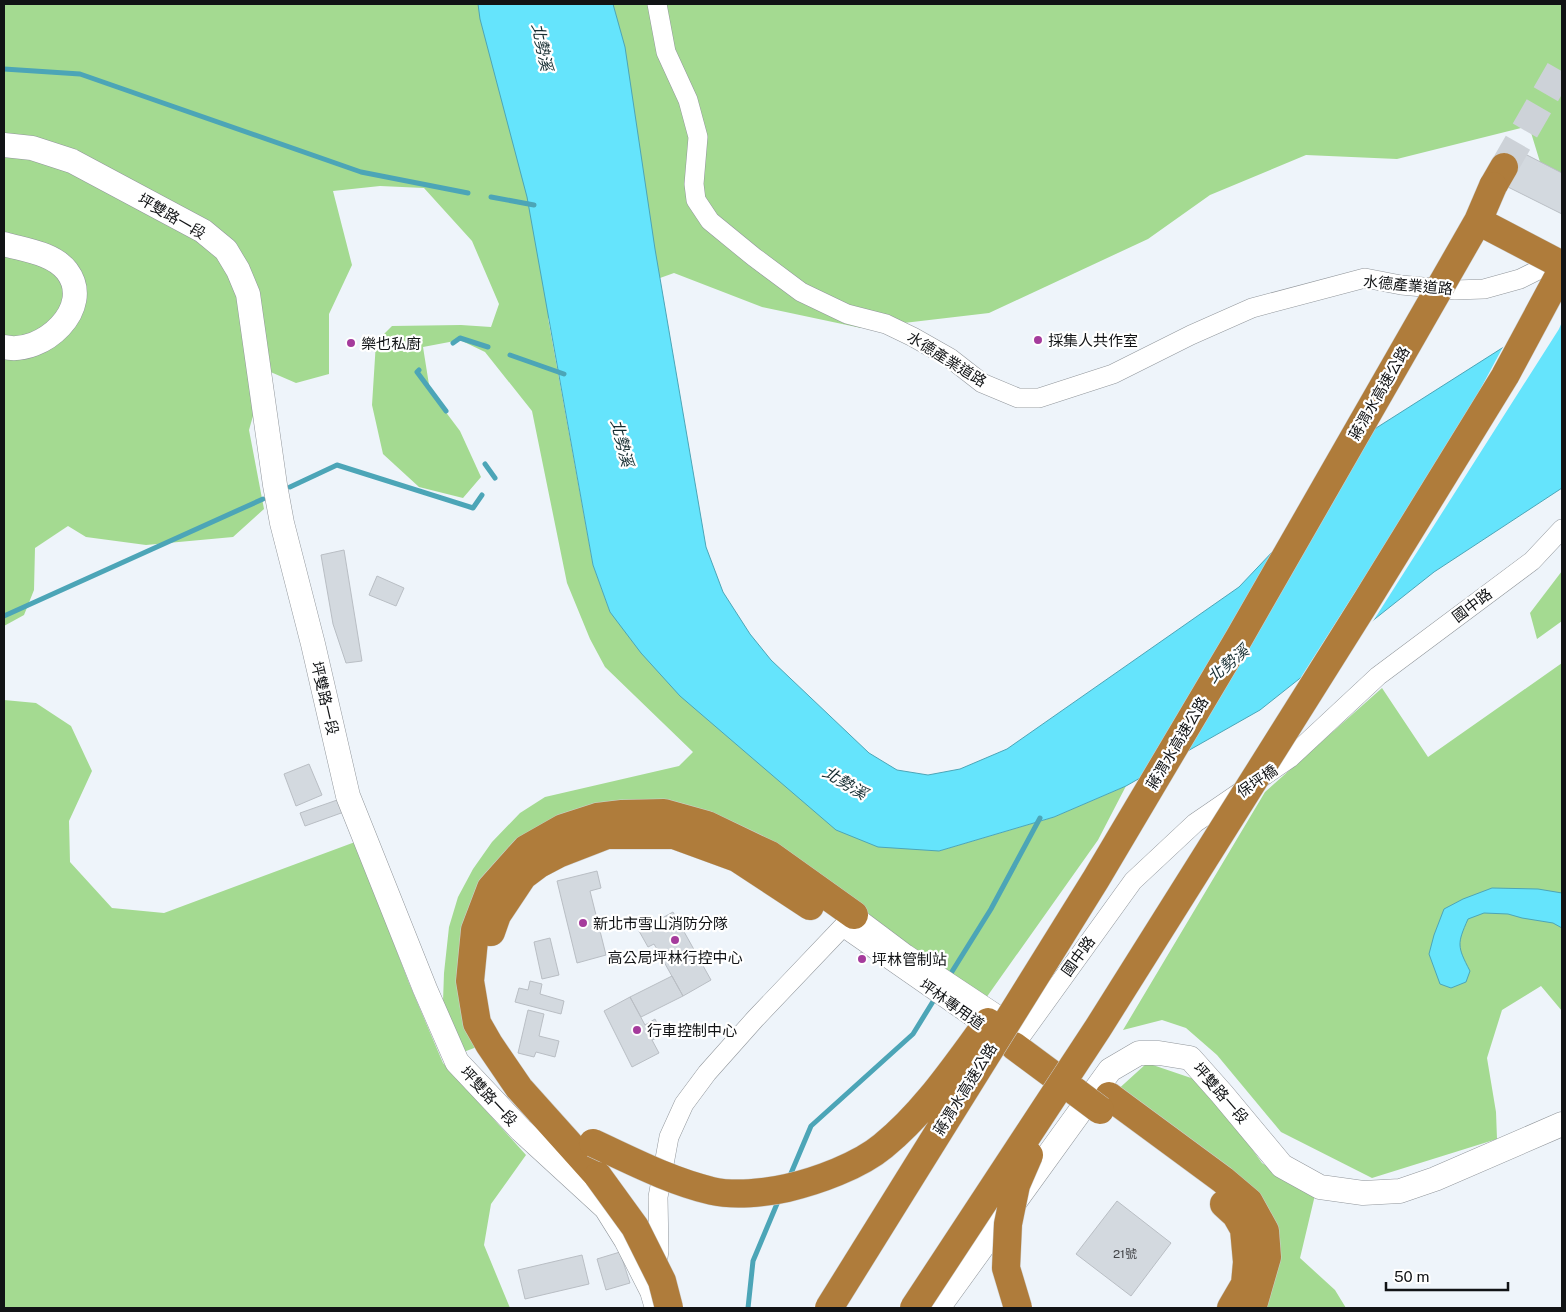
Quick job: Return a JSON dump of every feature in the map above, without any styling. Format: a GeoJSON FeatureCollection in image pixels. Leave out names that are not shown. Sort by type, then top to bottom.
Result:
{"type":"FeatureCollection","features":[{"type":"Feature","properties":{"kind":"highway","name":"蔣渭水高速公路"},"geometry":{"type":"LineString","coordinates":[[829,1308],[1096,879],[1239,638],[1478,220],[1498,177]]}},
{"type":"Feature","properties":{"kind":"highway"},"geometry":{"type":"LineString","coordinates":[[1478,220],[1562,265]]}},
{"type":"Feature","properties":{"kind":"highway"},"geometry":{"type":"LineString","coordinates":[[914,1308],[1098,1028],[1368,600],[1505,376],[1562,270]]}},
{"type":"Feature","properties":{"kind":"highway"},"geometry":{"type":"LineString","coordinates":[[659,1303],[662,1281],[635,1226],[598,1176],[519,1088],[477,1023],[470,981],[475,930],[491,888],[526,849],[563,828],[597,817],[622,814],[664,813],[707,825],[770,855],[848,921]]}},
{"type":"Feature","properties":{"kind":"highway"},"geometry":{"type":"LineString","coordinates":[[848,921],[737,858],[674,835],[607,835],[558,854],[539,864],[523,876],[497,915],[483,956],[482,992],[494,1025],[517,1062],[551,1102],[593,1143],[669,1178],[714,1191],[740,1193],[770,1191],[811,1182],[851,1165],[882,1148],[906,1125],[942,1083],[1096,879]]}},
{"type":"Feature","properties":{"kind":"highway"},"geometry":{"type":"LineString","coordinates":[[1018,1308],[1006,1268],[1008,1224],[1016,1186],[1034,1143],[1098,1028]]}},
{"type":"Feature","properties":{"kind":"highway"},"geometry":{"type":"LineString","coordinates":[[1019,1039],[1105,1103],[1208,1188],[1236,1215],[1244,1229],[1247,1262],[1245,1284],[1231,1308]]}},
{"type":"Feature","properties":{"kind":"highway"},"geometry":{"type":"LineString","coordinates":[[1105,1103],[1223,1180],[1249,1202],[1264,1231],[1266,1257],[1254,1302],[1250,1308]]}},
{"type":"Feature","properties":{"kind":"street","name":"水德產業道路"},"geometry":{"type":"LineString","coordinates":[[657,4],[666,52],[688,100],[698,137],[694,184],[696,200],[710,221],[801,292],[847,314],[886,324],[913,337],[950,358],[982,383],[1018,398],[1039,398],[1113,374],[1191,335],[1252,308],[1365,278],[1410,286],[1455,290],[1484,289],[1520,279],[1562,258]]}},
{"type":"Feature","properties":{"kind":"street","name":"坪雙路一段"},"geometry":{"type":"LineString","coordinates":[[4,145],[32,148],[72,161],[186,221],[203,231],[226,250],[238,270],[248,294],[282,523],[348,796],[424,989],[457,1062],[521,1130],[606,1208],[626,1240],[659,1303]]}},
{"type":"Feature","properties":{"kind":"street"},"geometry":{"type":"LineString","coordinates":[[4,244],[50,258],[66,271],[74,288],[73,306],[64,322],[48,338],[28,347],[4,347]]}},
{"type":"Feature","properties":{"kind":"street","name":"國中路"},"geometry":{"type":"LineString","coordinates":[[1378,676],[1532,560],[1562,529]]}},
{"type":"Feature","properties":{"kind":"street","name":"保坪橋"},"geometry":{"type":"LineString","coordinates":[[1134,880],[1195,823],[1290,758],[1378,676]]}},
{"type":"Feature","properties":{"kind":"street","name":"國中路"},"geometry":{"type":"LineString","coordinates":[[1019,1039],[1134,880]]}},
{"type":"Feature","properties":{"kind":"street"},"geometry":{"type":"LineString","coordinates":[[659,1303],[658,1197],[669,1137],[684,1104],[707,1073],[749,1026],[848,921]]}},
{"type":"Feature","properties":{"kind":"street","name":"坪林專用道"},"geometry":{"type":"LineString","coordinates":[[848,921],[901,960],[1019,1039]]}},
{"type":"Feature","properties":{"kind":"street","name":"坪雙路一段"},"geometry":{"type":"LineString","coordinates":[[938,1308],[1110,1070],[1139,1053],[1159,1053],[1190,1058],[1282,1166],[1320,1187],[1363,1193],[1400,1191],[1434,1179],[1562,1124]]}},
{"type":"Feature","properties":{"kind":"green space"},"geometry":{"type":"Polygon","coordinates":[[[4,4],[1562,4],[1562,189],[1547,185],[1529,126],[1397,159],[1306,155],[1210,195],[1148,239],[989,313],[861,328],[762,307],[674,273],[548,318],[593,565],[610,612],[939,851],[1054,817],[1126,786],[1098,840],[986,998],[745,839],[612,812],[475,907],[482,1045],[461,1053],[443,1002],[449,927],[458,897],[473,869],[492,842],[520,813],[545,797],[679,766],[693,752],[605,667],[590,639],[567,583],[532,411],[485,352],[460,340],[423,347],[430,391],[460,431],[481,477],[463,498],[419,487],[383,454],[372,405],[376,342],[392,326],[461,325],[491,327],[499,304],[472,241],[424,188],[380,186],[333,191],[352,265],[329,314],[329,374],[296,383],[266,370],[249,430],[264,509],[233,537],[146,545],[86,537],[68,526],[35,548],[34,590],[24,615],[4,626],[4,4]]]}},
{"type":"Feature","properties":{"kind":"green space"},"geometry":{"type":"Polygon","coordinates":[[[1562,571],[1562,621],[1537,639],[1530,613],[1562,571]]]}},
{"type":"Feature","properties":{"kind":"green space"},"geometry":{"type":"Polygon","coordinates":[[[1562,663],[1562,1011],[1541,986],[1502,1010],[1487,1058],[1496,1112],[1497,1139],[1372,1178],[1281,1132],[1217,1055],[1186,1028],[1162,1020],[1123,1030],[1265,792],[1382,688],[1428,757],[1562,663]]]}},
{"type":"Feature","properties":{"kind":"green space"},"geometry":{"type":"Polygon","coordinates":[[[4,700],[36,703],[71,726],[92,771],[69,821],[70,862],[112,908],[164,913],[355,842],[409,983],[443,1063],[526,1155],[491,1204],[484,1245],[510,1308],[4,1308],[4,700]]]}},
{"type":"Feature","properties":{"kind":"green space"},"geometry":{"type":"Polygon","coordinates":[[[1147,1063],[1194,1079],[1222,1107],[1262,1163],[1302,1189],[1315,1195],[1300,1258],[1335,1290],[1346,1308],[1255,1308],[1268,1224],[1114,1093],[1147,1063]]]}},
{"type":"Feature","properties":{"kind":"water","name":"北勢溪"},"geometry":{"type":"Polygon","coordinates":[[[478,4],[613,4],[625,47],[655,249],[706,547],[723,592],[750,634],[771,660],[869,753],[897,770],[928,775],[960,769],[1007,749],[1239,587],[1313,509],[1373,430],[1562,310],[1562,488],[1434,572],[1260,710],[1126,786],[1054,817],[939,851],[878,847],[836,830],[680,696],[641,653],[610,612],[593,565],[527,197],[480,19],[478,4]]]}},
{"type":"Feature","properties":{"kind":"water"},"geometry":{"type":"Polygon","coordinates":[[[1492,888],[1538,889],[1562,893],[1562,928],[1553,923],[1508,914],[1484,913],[1468,919],[1460,940],[1461,950],[1470,971],[1466,982],[1451,988],[1440,984],[1429,954],[1444,909],[1463,899],[1492,888]]]}},
{"type":"Feature","properties":{"kind":"pier"},"geometry":{"type":"Polygon","coordinates":[[[1562,308],[1562,322],[1559,329],[1370,626],[1296,685],[1459,429],[1504,345],[1562,308]]]}},
{"type":"Feature","properties":{"kind":"building"},"geometry":{"type":"Polygon","coordinates":[[[1525,154],[1562,173],[1562,214],[1508,187],[1525,154]]]}},
{"type":"Feature","properties":{"kind":"building"},"geometry":{"type":"Polygon","coordinates":[[[344,550],[362,661],[346,663],[333,624],[321,555],[344,550]]]}},
{"type":"Feature","properties":{"kind":"building"},"geometry":{"type":"Polygon","coordinates":[[[377,576],[404,588],[396,606],[369,595],[377,576]]]}},
{"type":"Feature","properties":{"kind":"building"},"geometry":{"type":"Polygon","coordinates":[[[309,764],[322,795],[296,806],[284,774],[309,764]]]}},
{"type":"Feature","properties":{"kind":"building"},"geometry":{"type":"Polygon","coordinates":[[[340,799],[344,812],[305,826],[300,813],[340,799]]]}},
{"type":"Feature","properties":{"kind":"building","name":"新北市雪山消防分隊"},"geometry":{"type":"Polygon","coordinates":[[[597,871],[601,888],[590,891],[606,955],[577,963],[557,881],[597,871]]]}},
{"type":"Feature","properties":{"kind":"building"},"geometry":{"type":"Polygon","coordinates":[[[673,912],[711,980],[683,996],[654,944],[648,947],[639,931],[673,912]]]}},
{"type":"Feature","properties":{"kind":"building"},"geometry":{"type":"Polygon","coordinates":[[[550,938],[559,975],[542,979],[534,942],[550,938]]]}},
{"type":"Feature","properties":{"kind":"building","name":"坪林管制站"},"geometry":{"type":"Polygon","coordinates":[[[861,952],[868,957],[864,964],[857,960],[861,952]]]}},
{"type":"Feature","properties":{"kind":"building"},"geometry":{"type":"Polygon","coordinates":[[[672,976],[683,996],[641,1017],[630,997],[672,976]]]}},
{"type":"Feature","properties":{"kind":"building"},"geometry":{"type":"Polygon","coordinates":[[[530,981],[542,984],[540,994],[564,1001],[561,1014],[515,1002],[519,988],[528,990],[530,981]]]}},
{"type":"Feature","properties":{"kind":"building","name":"行車控制中心"},"geometry":{"type":"Polygon","coordinates":[[[630,997],[645,1025],[655,1019],[663,1035],[652,1040],[659,1053],[632,1067],[604,1011],[630,997]]]}},
{"type":"Feature","properties":{"kind":"building"},"geometry":{"type":"Polygon","coordinates":[[[528,1010],[544,1014],[539,1036],[559,1041],[555,1057],[536,1052],[534,1057],[518,1053],[528,1010]]]}},
{"type":"Feature","properties":{"kind":"building"},"geometry":{"type":"Polygon","coordinates":[[[1117,1201],[1171,1243],[1131,1296],[1076,1254],[1117,1201]]]}},
{"type":"Feature","properties":{"kind":"building"},"geometry":{"type":"Polygon","coordinates":[[[620,1252],[630,1283],[606,1290],[597,1259],[620,1252]]]}},
{"type":"Feature","properties":{"kind":"building"},"geometry":{"type":"Polygon","coordinates":[[[582,1255],[589,1284],[525,1299],[518,1270],[582,1255]]]}},
{"type":"Feature","properties":{"kind":"waterway"},"geometry":{"type":"LineString","coordinates":[[4,69],[80,74],[361,172],[468,193]]}},
{"type":"Feature","properties":{"kind":"waterway"},"geometry":{"type":"LineString","coordinates":[[491,197],[534,205]]}},
{"type":"Feature","properties":{"kind":"waterway"},"geometry":{"type":"LineString","coordinates":[[453,343],[460,338],[488,347]]}},
{"type":"Feature","properties":{"kind":"waterway"},"geometry":{"type":"LineString","coordinates":[[510,355],[564,374]]}},
{"type":"Feature","properties":{"kind":"waterway"},"geometry":{"type":"LineString","coordinates":[[419,370],[417,372],[446,411]]}},
{"type":"Feature","properties":{"kind":"waterway"},"geometry":{"type":"LineString","coordinates":[[485,464],[495,478]]}},
{"type":"Feature","properties":{"kind":"waterway"},"geometry":{"type":"LineString","coordinates":[[290,487],[337,465],[473,508],[482,495]]}},
{"type":"Feature","properties":{"kind":"waterway"},"geometry":{"type":"LineString","coordinates":[[4,616],[263,499]]}},
{"type":"Feature","properties":{"kind":"waterway"},"geometry":{"type":"LineString","coordinates":[[948,978],[991,909],[1040,818]]}},
{"type":"Feature","properties":{"kind":"waterway"},"geometry":{"type":"LineString","coordinates":[[789,1178],[811,1126],[913,1034],[937,995]]}},
{"type":"Feature","properties":{"kind":"waterway"},"geometry":{"type":"LineString","coordinates":[[748,1308],[753,1261],[779,1199]]}},
{"type":"Feature","properties":{"kind":"tunnel"},"geometry":{"type":"LineString","coordinates":[[1504,167],[1562,66]]}},
{"type":"Feature","properties":{"kind":"place","name":"採集人共作室"},"geometry":{"type":"Point","coordinates":[1038,340]}},
{"type":"Feature","properties":{"kind":"place","name":"樂也私廚"},"geometry":{"type":"Point","coordinates":[351,343]}},
{"type":"Feature","properties":{"kind":"place","name":"新北市雪山消防分隊"},"geometry":{"type":"Point","coordinates":[583,923]}},
{"type":"Feature","properties":{"kind":"place","name":"高公局坪林行控中心"},"geometry":{"type":"Point","coordinates":[675,940]}},
{"type":"Feature","properties":{"kind":"place","name":"坪林管制站"},"geometry":{"type":"Point","coordinates":[862,959]}},
{"type":"Feature","properties":{"kind":"place","name":"行車控制中心"},"geometry":{"type":"Point","coordinates":[637,1030]}}]}
